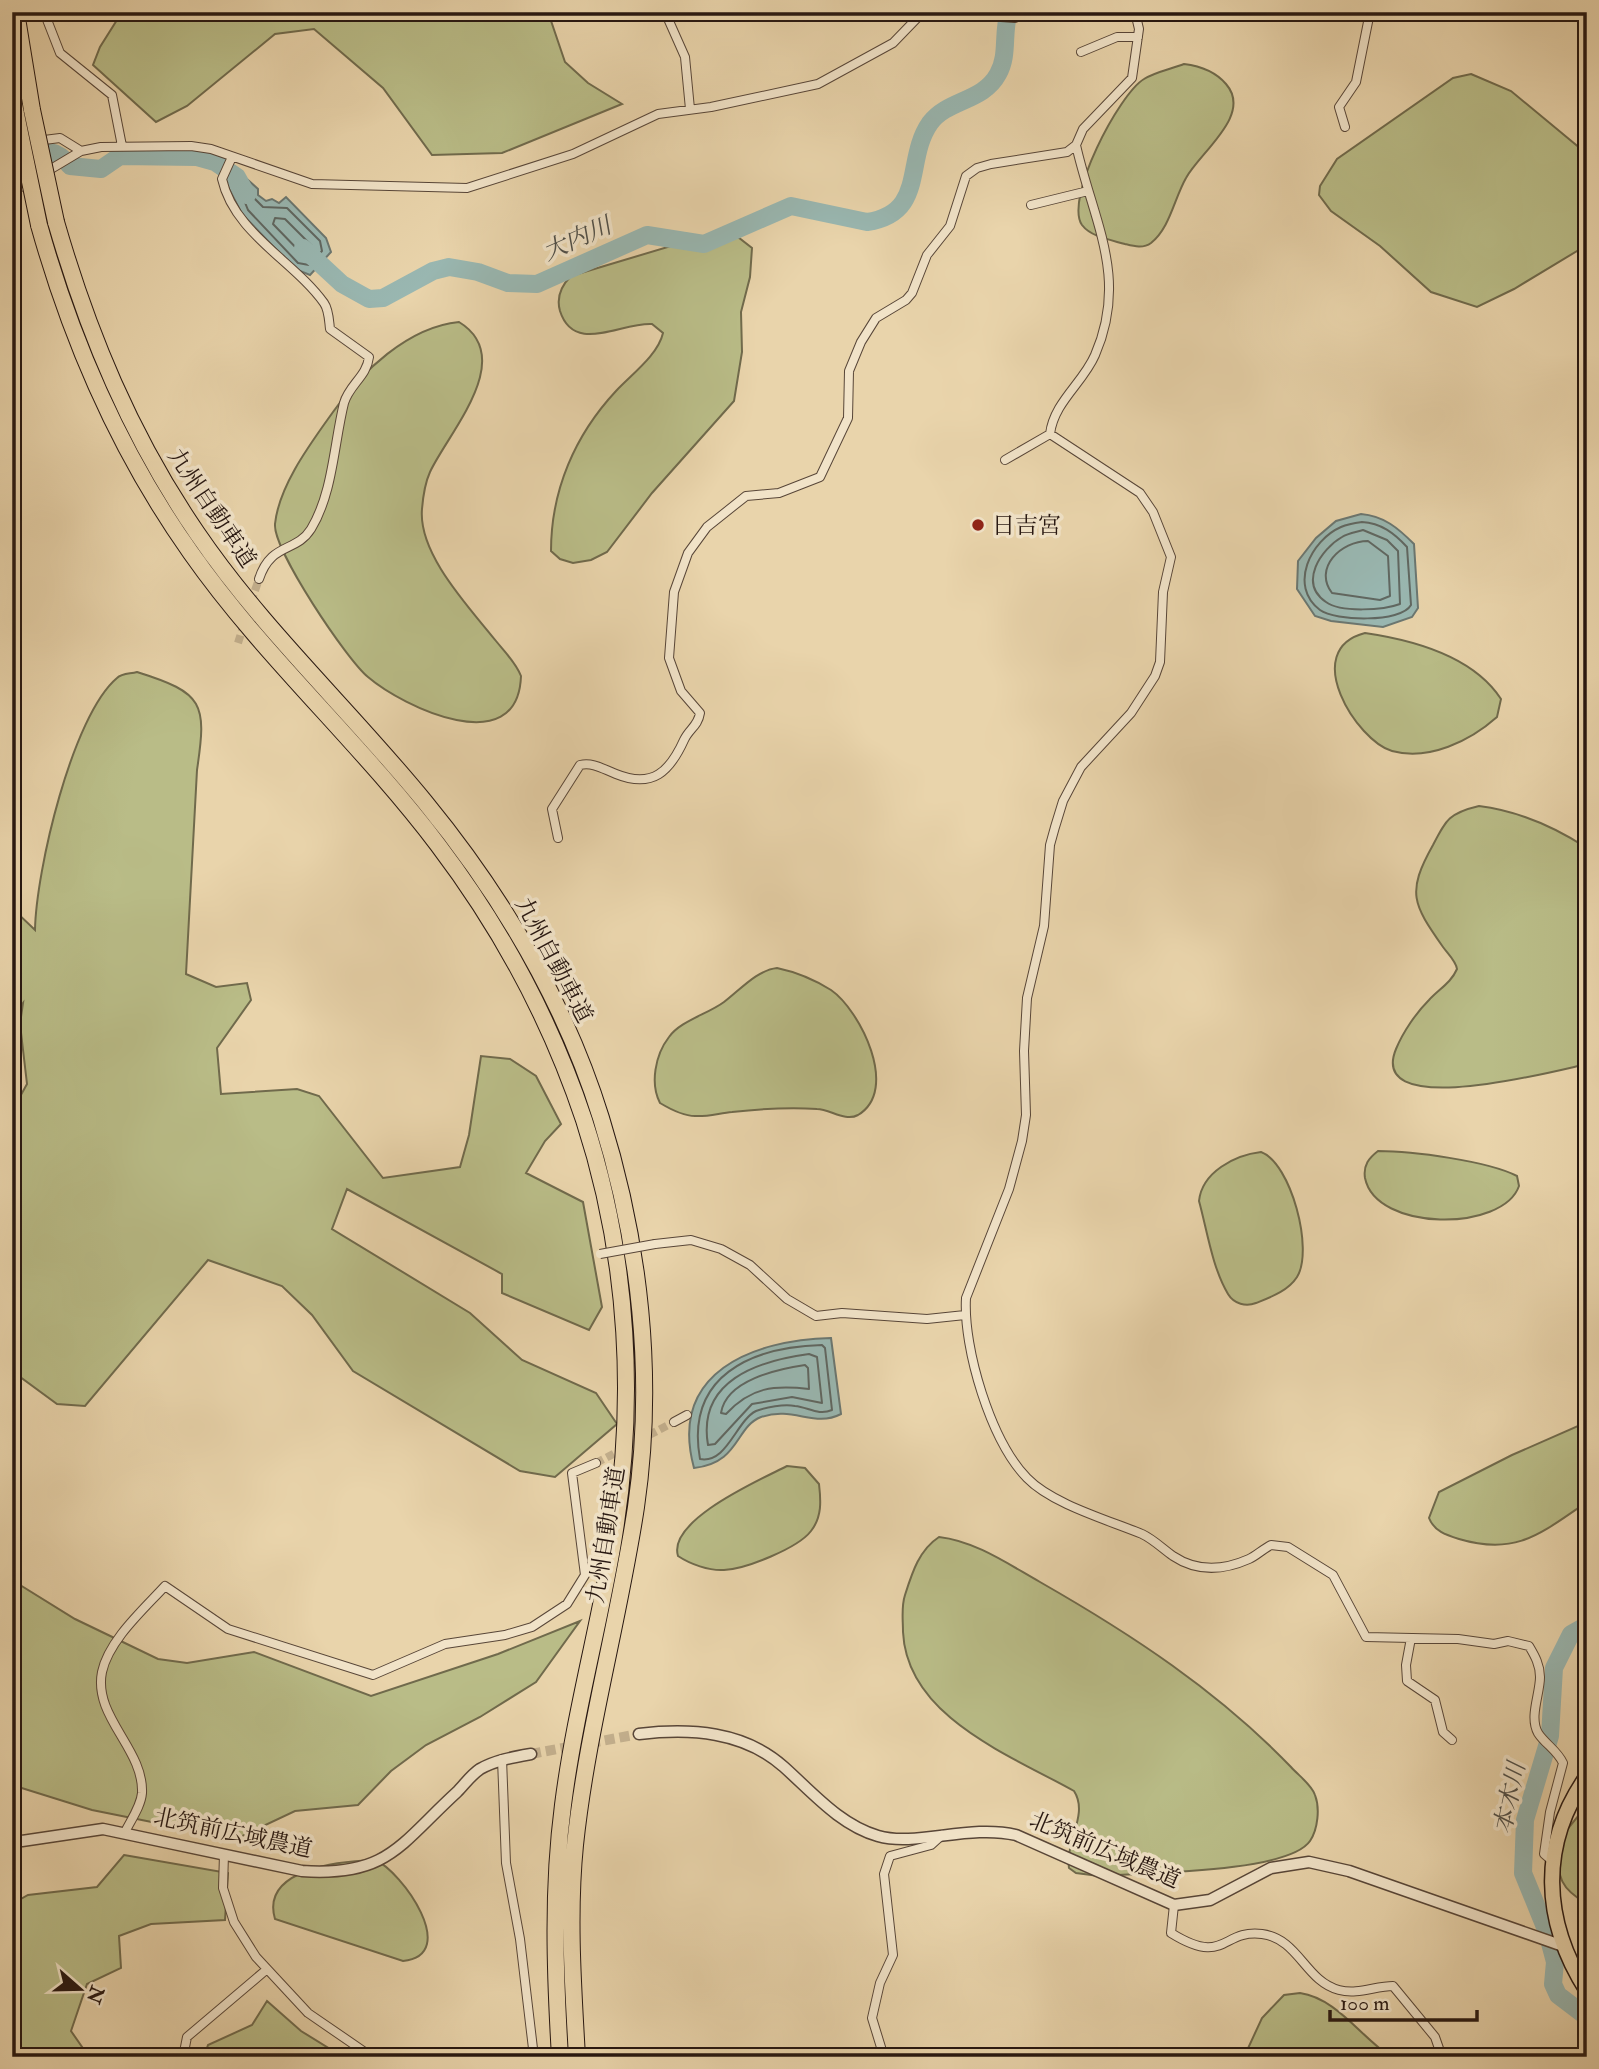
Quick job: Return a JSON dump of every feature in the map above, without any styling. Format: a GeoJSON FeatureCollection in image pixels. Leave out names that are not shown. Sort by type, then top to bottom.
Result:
{"type":"FeatureCollection","features":[{"type":"Feature","properties":{"kind":"highway","name":"九州自動車道"},"geometry":{"type":"LineString","coordinates":[[16,12],[32,110],[56,222],[78,296],[103,363],[158,471],[198,534],[238,588],[425,802],[502,908],[528,950],[559,1012],[583,1067],[614,1164],[635,1264],[641,1317],[644,1369],[642,1446],[631,1536],[594,1719],[575,1850],[572,1940],[577,2057]]}},
{"type":"Feature","properties":{"kind":"highway","name":"九州自動車道"},"geometry":{"type":"LineString","coordinates":[[12,95],[39,225],[58,289],[89,372],[129,454],[159,506],[226,600],[413,815],[472,893],[537,1003],[565,1069],[594,1154],[620,1272],[625,1331],[626,1419],[612,1549],[578,1712],[558,1845],[555,1942],[560,2057]]}},
{"type":"Feature","properties":{"kind":"main road"},"geometry":{"type":"LineString","coordinates":[[1587,1776],[1570,1802],[1551,1860],[1551,1894],[1559,1945],[1587,1991]]}},
{"type":"Feature","properties":{"kind":"street"},"geometry":{"type":"LineString","coordinates":[[44,12],[60,53],[112,95],[122,146]]}},
{"type":"Feature","properties":{"kind":"street"},"geometry":{"type":"LineString","coordinates":[[665,12],[685,57],[690,109]]}},
{"type":"Feature","properties":{"kind":"street"},"geometry":{"type":"LineString","coordinates":[[12,192],[81,151],[122,146],[191,146],[211,149],[312,184],[467,188],[573,153],[658,114],[712,107],[818,84],[893,43],[923,12]]}},
{"type":"Feature","properties":{"kind":"street"},"geometry":{"type":"LineString","coordinates":[[558,838],[552,809],[580,765],[597,765],[636,779],[659,774],[676,759],[685,736],[697,724],[700,713],[681,691],[669,657],[674,592],[688,553],[707,527],[746,496],[779,493],[820,477],[848,418],[849,371],[856,352],[876,318],[906,300],[912,293],[927,255],[950,226],[962,181],[977,168],[1067,152],[1076,145],[1083,129],[1129,83],[1138,37],[1135,12]]}},
{"type":"Feature","properties":{"kind":"street"},"geometry":{"type":"LineString","coordinates":[[1345,127],[1339,107],[1356,82],[1370,12]]}},
{"type":"Feature","properties":{"kind":"street"},"geometry":{"type":"LineString","coordinates":[[1001,17],[1018,15]]}},
{"type":"Feature","properties":{"kind":"street"},"geometry":{"type":"LineString","coordinates":[[1081,52],[1117,37],[1138,37]]}},
{"type":"Feature","properties":{"kind":"street"},"geometry":{"type":"LineString","coordinates":[[12,145],[60,138],[81,151]]}},
{"type":"Feature","properties":{"kind":"street"},"geometry":{"type":"LineString","coordinates":[[1005,460],[1050,434],[1052,424],[1069,392],[1094,358],[1107,320],[1110,262],[1076,145]]}},
{"type":"Feature","properties":{"kind":"street"},"geometry":{"type":"LineString","coordinates":[[232,157],[222,179],[230,202],[326,305],[330,329],[369,357],[368,369],[345,399],[319,514],[309,532],[264,562],[259,579]]}},
{"type":"Feature","properties":{"kind":"street"},"geometry":{"type":"LineString","coordinates":[[1031,205],[1088,191]]}},
{"type":"Feature","properties":{"kind":"street"},"geometry":{"type":"LineString","coordinates":[[1050,434],[1140,493],[1153,512],[1171,557],[1163,592],[1160,662],[1155,676],[1131,713],[1081,767],[1063,801],[1050,845],[1044,926],[1027,998],[1024,1051],[1026,1115],[1022,1141],[1000,1214],[966,1298],[965,1315],[985,1401],[1000,1437],[1027,1479],[1074,1507],[1146,1536],[1191,1567],[1213,1569],[1251,1559],[1270,1545],[1288,1547],[1333,1575],[1366,1637],[1494,1644],[1508,1641],[1529,1646],[1538,1662],[1540,1679],[1535,1716],[1538,1733],[1557,1751],[1563,1763],[1545,1838],[1544,1854],[1551,1860]]}},
{"type":"Feature","properties":{"kind":"street"},"geometry":{"type":"LineString","coordinates":[[600,1254],[691,1240],[721,1249],[750,1265],[788,1299],[816,1316],[842,1313],[927,1319],[965,1315]]}},
{"type":"Feature","properties":{"kind":"street"},"geometry":{"type":"LineString","coordinates":[[674,1422],[687,1415]]}},
{"type":"Feature","properties":{"kind":"street"},"geometry":{"type":"LineString","coordinates":[[125,1832],[142,1794],[140,1771],[104,1702],[100,1689],[102,1670],[110,1653],[136,1617],[165,1586],[228,1629],[373,1675],[445,1644],[505,1635],[532,1627],[568,1604],[585,1575],[586,1564],[572,1473],[596,1463]]}},
{"type":"Feature","properties":{"kind":"street"},"geometry":{"type":"LineString","coordinates":[[1411,1638],[1406,1665],[1407,1681],[1435,1700],[1443,1732],[1452,1740]]}},
{"type":"Feature","properties":{"kind":"street","name":"北筑前広域農道"},"geometry":{"type":"LineString","coordinates":[[639,1734],[702,1731],[733,1739],[759,1749],[782,1765],[832,1812],[871,1833],[892,1838],[997,1830],[1016,1835],[1174,1905],[1210,1900],[1270,1868],[1308,1862],[1349,1871],[1559,1945]]}},
{"type":"Feature","properties":{"kind":"street","name":"北筑前広域農道"},"geometry":{"type":"LineString","coordinates":[[12,1839],[22,1840],[85,1830],[125,1832],[302,1871],[330,1873],[364,1868],[396,1851],[479,1770],[502,1759],[531,1754]]}},
{"type":"Feature","properties":{"kind":"street"},"geometry":{"type":"LineString","coordinates":[[502,1759],[506,1863],[520,1939],[534,2057]]}},
{"type":"Feature","properties":{"kind":"street"},"geometry":{"type":"LineString","coordinates":[[884,2057],[872,2018],[880,1983],[893,1955],[884,1874],[890,1856],[930,1845],[944,1833]]}},
{"type":"Feature","properties":{"kind":"street"},"geometry":{"type":"LineString","coordinates":[[224,1854],[223,1888],[233,1922],[266,1970],[307,2013],[372,2057]]}},
{"type":"Feature","properties":{"kind":"street"},"geometry":{"type":"LineString","coordinates":[[1174,1905],[1171,1933],[1196,1947],[1214,1949],[1240,1938],[1264,1934],[1293,1949],[1324,1984],[1350,1992],[1393,1986],[1435,2037],[1442,2057]]}},
{"type":"Feature","properties":{"kind":"street"},"geometry":{"type":"LineString","coordinates":[[183,2057],[187,2036],[266,1970]]}},
{"type":"Feature","properties":{"kind":"green space"},"geometry":{"type":"Polygon","coordinates":[[[122,12],[548,12],[565,62],[588,83],[622,104],[502,153],[432,155],[383,88],[314,29],[275,34],[187,106],[156,122],[93,65],[100,47],[122,12]]]}},
{"type":"Feature","properties":{"kind":"green space"},"geometry":{"type":"Polygon","coordinates":[[[1184,64],[1207,70],[1226,84],[1233,96],[1229,121],[1186,178],[1163,229],[1151,243],[1135,246],[1096,235],[1082,225],[1078,212],[1087,171],[1097,148],[1121,104],[1133,89],[1158,72],[1184,64]]]}},
{"type":"Feature","properties":{"kind":"green space"},"geometry":{"type":"Polygon","coordinates":[[[1471,74],[1511,91],[1587,154],[1587,245],[1514,289],[1477,307],[1431,292],[1380,246],[1331,211],[1319,195],[1320,186],[1337,159],[1453,78],[1471,74]]]}},
{"type":"Feature","properties":{"kind":"green space"},"geometry":{"type":"Polygon","coordinates":[[[721,231],[734,234],[752,248],[750,277],[741,312],[742,352],[734,401],[652,493],[607,552],[591,560],[573,563],[560,559],[551,551],[555,506],[577,445],[601,408],[650,357],[663,333],[652,324],[600,333],[576,331],[567,324],[560,311],[559,296],[562,288],[571,276],[721,231]]]}},
{"type":"Feature","properties":{"kind":"green space"},"geometry":{"type":"Polygon","coordinates":[[[459,322],[475,337],[482,355],[480,375],[463,417],[428,476],[422,509],[428,544],[447,579],[510,658],[521,676],[515,702],[501,717],[480,722],[457,720],[431,713],[406,702],[368,677],[344,650],[313,604],[286,556],[275,524],[283,494],[297,465],[357,382],[404,342],[440,326],[459,322]]]}},
{"type":"Feature","properties":{"kind":"green space"},"geometry":{"type":"Polygon","coordinates":[[[1365,633],[1403,640],[1458,661],[1489,684],[1501,699],[1497,717],[1462,741],[1434,751],[1406,753],[1392,751],[1378,744],[1351,714],[1335,675],[1336,657],[1346,643],[1365,633]]]}},
{"type":"Feature","properties":{"kind":"green space"},"geometry":{"type":"Polygon","coordinates":[[[137,672],[159,679],[188,695],[196,704],[200,715],[186,974],[216,987],[247,983],[251,1000],[217,1048],[221,1094],[297,1089],[319,1096],[383,1178],[460,1167],[469,1135],[481,1056],[510,1059],[536,1076],[561,1124],[545,1141],[526,1173],[583,1202],[602,1307],[589,1330],[502,1293],[502,1274],[347,1189],[332,1229],[470,1313],[522,1360],[596,1393],[617,1424],[555,1477],[520,1471],[353,1371],[312,1315],[282,1286],[208,1260],[85,1406],[57,1404],[16,1374],[12,1376],[12,1111],[27,1084],[20,1024],[23,1003],[12,1017],[12,908],[35,930],[42,871],[50,834],[85,725],[101,697],[119,676],[137,672]]]}},
{"type":"Feature","properties":{"kind":"green space"},"geometry":{"type":"Polygon","coordinates":[[[1479,806],[1535,821],[1587,848],[1587,1064],[1469,1086],[1436,1087],[1409,1083],[1394,1071],[1396,1049],[1415,1017],[1457,969],[1420,908],[1416,887],[1419,875],[1445,824],[1455,815],[1479,806]]]}},
{"type":"Feature","properties":{"kind":"green space"},"geometry":{"type":"Polygon","coordinates":[[[777,968],[805,977],[831,990],[853,1014],[871,1051],[876,1070],[876,1088],[870,1103],[858,1115],[848,1117],[822,1110],[796,1108],[690,1116],[660,1103],[655,1087],[657,1061],[664,1044],[674,1031],[724,1002],[756,976],[777,968]]]}},
{"type":"Feature","properties":{"kind":"green space"},"geometry":{"type":"Polygon","coordinates":[[[1378,1151],[1469,1161],[1517,1176],[1519,1186],[1508,1201],[1490,1212],[1466,1218],[1440,1220],[1414,1216],[1391,1208],[1374,1196],[1365,1178],[1365,1169],[1369,1159],[1378,1151]]]}},
{"type":"Feature","properties":{"kind":"green space"},"geometry":{"type":"Polygon","coordinates":[[[1261,1152],[1272,1159],[1282,1172],[1297,1208],[1303,1248],[1302,1264],[1297,1277],[1284,1290],[1256,1303],[1244,1305],[1231,1297],[1222,1283],[1199,1201],[1206,1182],[1221,1167],[1241,1157],[1261,1152]]]}},
{"type":"Feature","properties":{"kind":"green space"},"geometry":{"type":"Polygon","coordinates":[[[1587,1422],[1587,1502],[1555,1524],[1527,1539],[1496,1545],[1479,1544],[1454,1537],[1441,1532],[1431,1522],[1429,1518],[1439,1492],[1512,1455],[1587,1422]]]}},
{"type":"Feature","properties":{"kind":"green space"},"geometry":{"type":"Polygon","coordinates":[[[787,1466],[805,1468],[819,1484],[819,1514],[815,1526],[804,1538],[771,1556],[734,1569],[706,1568],[678,1556],[678,1542],[701,1515],[719,1502],[787,1466]]]}},
{"type":"Feature","properties":{"kind":"green space"},"geometry":{"type":"Polygon","coordinates":[[[939,1537],[965,1543],[991,1554],[1074,1602],[1140,1643],[1234,1713],[1313,1791],[1317,1800],[1317,1818],[1310,1841],[1296,1852],[1274,1860],[1212,1869],[1099,1876],[1076,1873],[1069,1868],[1070,1848],[1079,1809],[1074,1791],[966,1730],[942,1710],[922,1688],[909,1662],[903,1632],[904,1600],[917,1563],[926,1548],[939,1537]]]}},
{"type":"Feature","properties":{"kind":"green space"},"geometry":{"type":"Polygon","coordinates":[[[12,1580],[75,1619],[158,1659],[187,1663],[254,1652],[371,1696],[498,1654],[580,1621],[536,1682],[480,1717],[426,1745],[391,1771],[358,1805],[295,1811],[236,1839],[92,1810],[12,1785],[12,1580]]]}},
{"type":"Feature","properties":{"kind":"green space"},"geometry":{"type":"Polygon","coordinates":[[[1587,1805],[1587,1904],[1577,1898],[1561,1879],[1557,1842],[1587,1805]]]}},
{"type":"Feature","properties":{"kind":"green space"},"geometry":{"type":"Polygon","coordinates":[[[124,1855],[228,1873],[225,1920],[151,1924],[119,1936],[121,1968],[87,1984],[71,2031],[89,2057],[12,2057],[12,1904],[28,1895],[97,1887],[124,1855]]]}},
{"type":"Feature","properties":{"kind":"green space"},"geometry":{"type":"Polygon","coordinates":[[[375,1860],[399,1880],[421,1912],[427,1929],[427,1944],[420,1955],[403,1961],[275,1919],[274,1902],[280,1888],[292,1878],[325,1866],[375,1860]]]}},
{"type":"Feature","properties":{"kind":"green space"},"geometry":{"type":"Polygon","coordinates":[[[1300,1993],[1313,1996],[1337,2010],[1391,2057],[1244,2057],[1262,2018],[1284,1995],[1300,1993]]]}},
{"type":"Feature","properties":{"kind":"green space"},"geometry":{"type":"Polygon","coordinates":[[[267,2001],[301,2031],[343,2057],[204,2057],[208,2045],[252,2025],[267,2001]]]}},
{"type":"Feature","properties":{"kind":"water"},"geometry":{"type":"Polygon","coordinates":[[[239,172],[258,189],[258,195],[266,201],[272,199],[279,203],[286,197],[326,238],[331,252],[310,275],[295,269],[242,214],[226,183],[239,172]]]}},
{"type":"Feature","properties":{"kind":"water"},"geometry":{"type":"Polygon","coordinates":[[[1361,514],[1377,517],[1390,524],[1414,544],[1418,608],[1412,617],[1383,627],[1331,621],[1315,616],[1297,589],[1298,561],[1316,538],[1336,521],[1361,514]]]}},
{"type":"Feature","properties":{"kind":"water"},"geometry":{"type":"Polygon","coordinates":[[[831,1338],[841,1414],[822,1419],[784,1414],[761,1417],[746,1428],[729,1452],[720,1459],[694,1468],[689,1435],[693,1407],[705,1385],[723,1368],[747,1355],[802,1340],[831,1338]]]}},
{"type":"Feature","properties":{"kind":"waterway","name":"大内川"},"geometry":{"type":"LineString","coordinates":[[303,248],[342,284],[369,299],[383,298],[433,271],[449,267],[478,272],[508,283],[537,284],[647,235],[704,244],[791,206],[867,222],[886,217],[898,208],[906,196],[922,138],[930,123],[946,109],[984,90],[998,74],[1003,59],[1009,12]]}},
{"type":"Feature","properties":{"kind":"waterway","name":"大内川"},"geometry":{"type":"LineString","coordinates":[[12,155],[51,152],[70,166],[101,169],[120,156],[197,157],[215,162],[237,177],[247,195]]}},
{"type":"Feature","properties":{"kind":"waterway","name":"本木川"},"geometry":{"type":"LineString","coordinates":[[1587,1625],[1571,1634],[1554,1668],[1550,1736],[1525,1820],[1523,1873],[1547,1932],[1555,1962],[1553,1984],[1558,1995],[1587,2017]]}},
{"type":"Feature","properties":{"kind":"waterway","name":"本木川"},"geometry":{"type":"LineString","coordinates":[[1583,2057],[1587,2052]]}},
{"type":"Feature","properties":{"kind":"tunnel"},"geometry":{"type":"LineString","coordinates":[[251,602],[259,579]]}},
{"type":"Feature","properties":{"kind":"tunnel"},"geometry":{"type":"LineString","coordinates":[[238,643],[245,621]]}},
{"type":"Feature","properties":{"kind":"tunnel"},"geometry":{"type":"LineString","coordinates":[[596,1463],[674,1422]]}},
{"type":"Feature","properties":{"kind":"tunnel"},"geometry":{"type":"LineString","coordinates":[[531,1754],[639,1734]]}},
{"type":"Feature","properties":{"kind":"place","name":"日吉宮"},"geometry":{"type":"Point","coordinates":[978,525]}}]}
